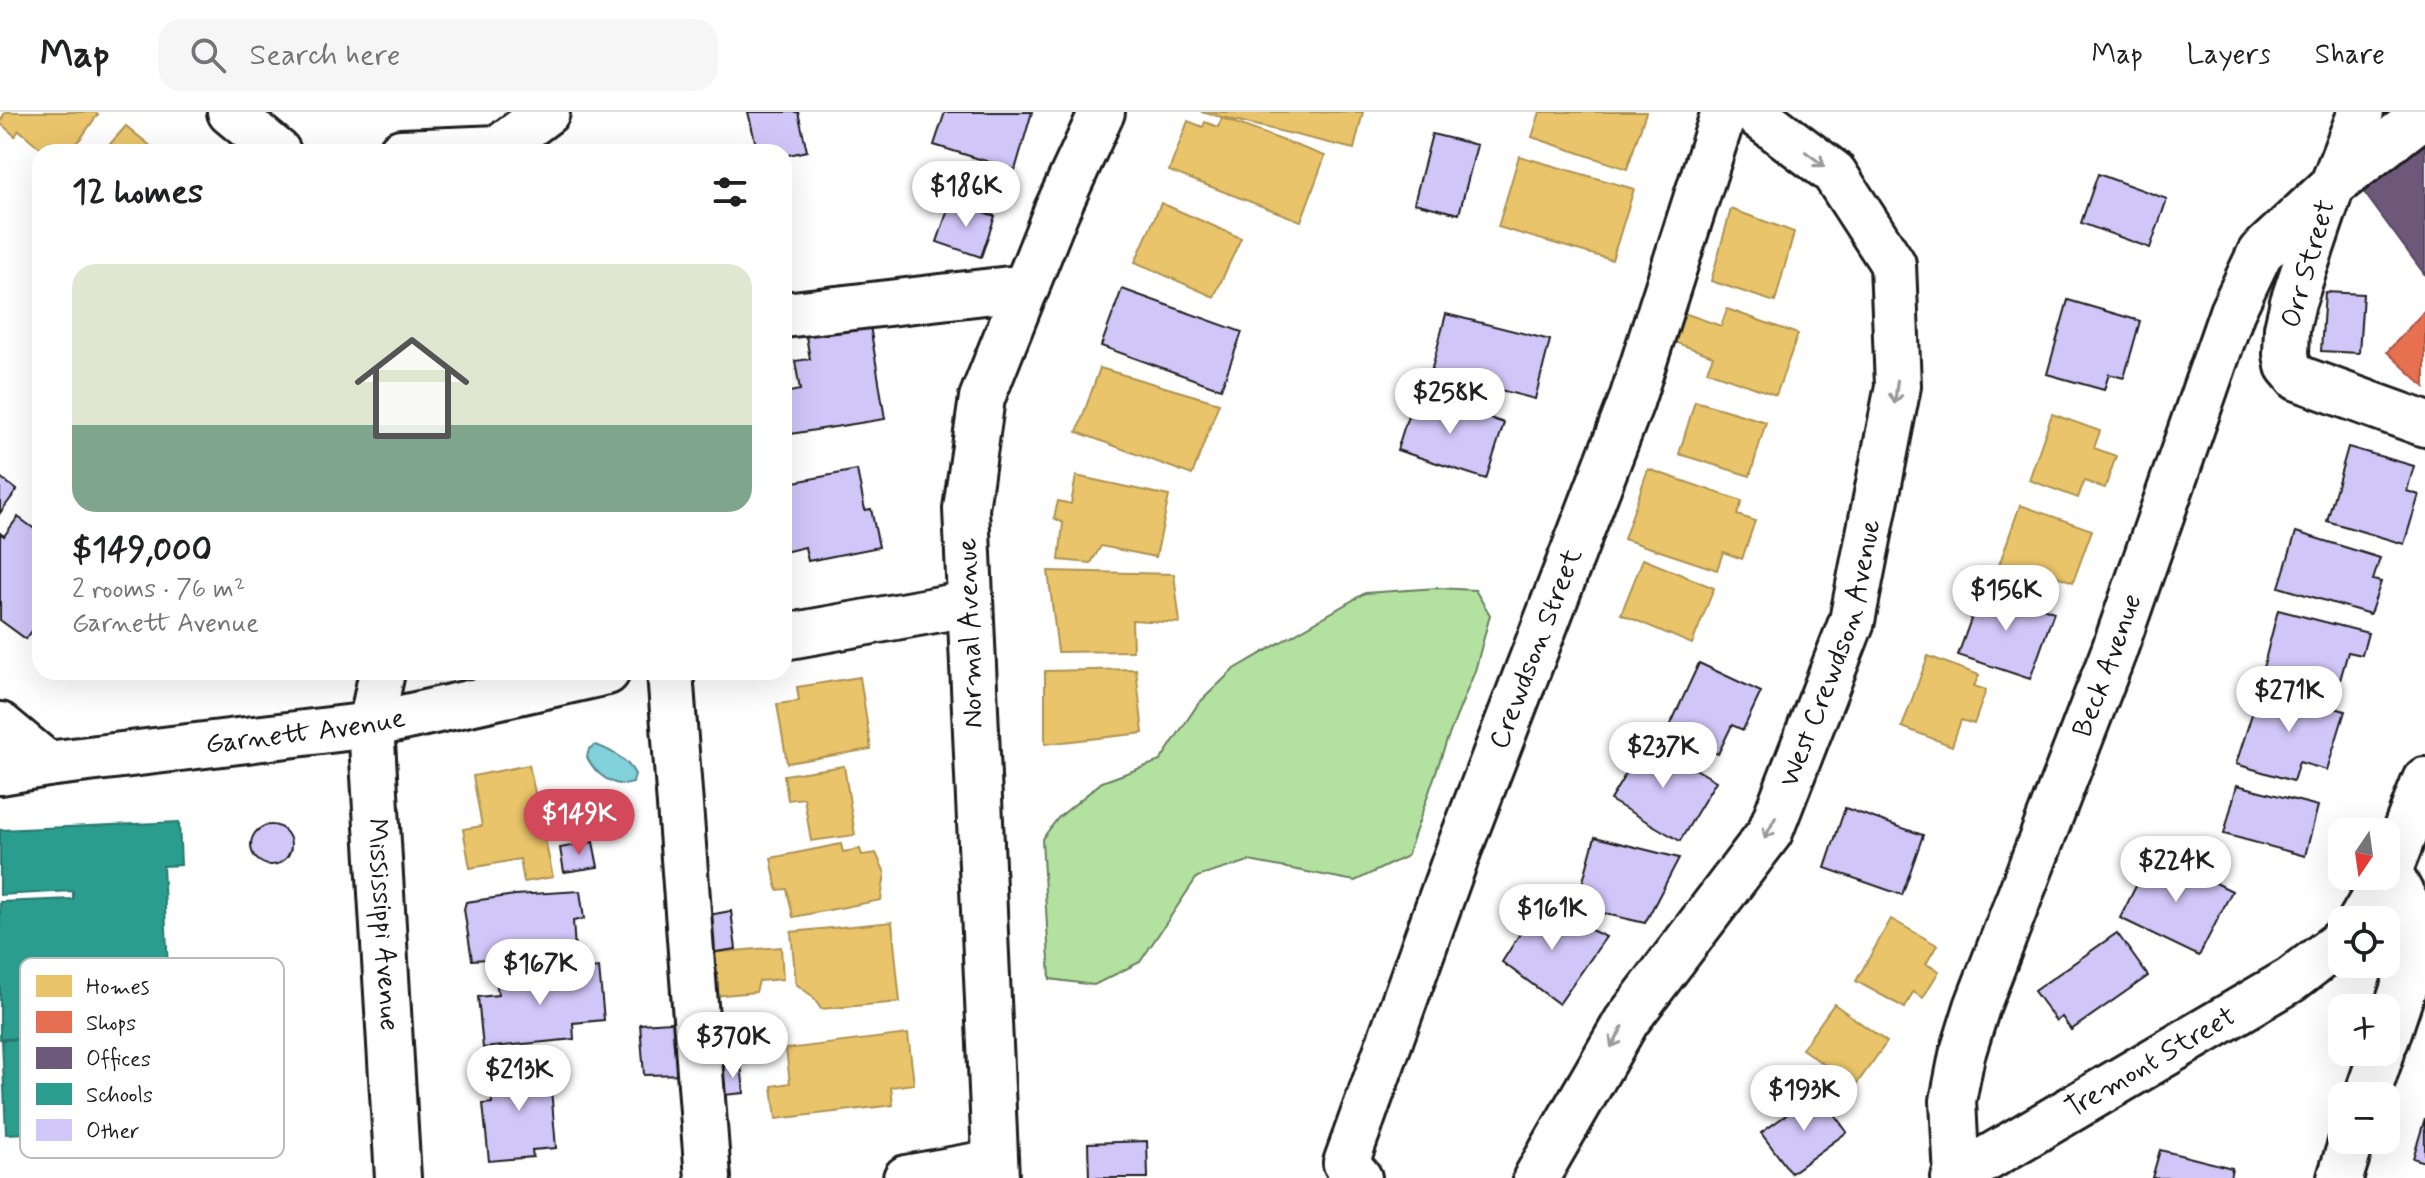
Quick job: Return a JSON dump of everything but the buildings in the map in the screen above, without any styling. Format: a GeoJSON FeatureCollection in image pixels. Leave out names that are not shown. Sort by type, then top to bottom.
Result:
{"type":"FeatureCollection","features":[{"type":"Feature","properties":{"kind":"street"},"geometry":{"type":"LineString","coordinates":[[230,112],[274,144]]}},
{"type":"Feature","properties":{"kind":"street"},"geometry":{"type":"LineString","coordinates":[[506,144],[547,112]]}},
{"type":"Feature","properties":{"kind":"street","name":"Normal Avenue"},"geometry":{"type":"LineString","coordinates":[[995,1170],[966,509],[982,398],[1056,212],[1102,112]]}},
{"type":"Feature","properties":{"kind":"street","name":"Crewdson Street"},"geometry":{"type":"LineString","coordinates":[[1359,1178],[1346,1163],[1459,849],[1631,402],[1724,112]]}},
{"type":"Feature","properties":{"kind":"street","name":"West Crewdson Avenue"},"geometry":{"type":"LineString","coordinates":[[1536,1178],[1626,1022],[1770,832],[1852,621],[1898,386],[1893,264],[1834,173],[1753,112]]}},
{"type":"Feature","properties":{"kind":"street","name":"Orr Street"},"geometry":{"type":"LineString","coordinates":[[2361,112],[2293,302],[2287,328],[2288,366],[2298,378],[2425,424]]}},
{"type":"Feature","properties":{"kind":"street","name":"Beck Avenue"},"geometry":{"type":"LineString","coordinates":[[1956,1177],[1953,1101],[1962,1055],[1977,1007],[2114,651],[2232,312],[2260,253],[2332,186],[2425,114]]}},
{"type":"Feature","properties":{"kind":"street"},"geometry":{"type":"LineString","coordinates":[[792,314],[1027,287]]}},
{"type":"Feature","properties":{"kind":"street"},"geometry":{"type":"LineString","coordinates":[[792,636],[968,604]]}},
{"type":"Feature","properties":{"kind":"street","name":"Mississippi Avenue"},"geometry":{"type":"LineString","coordinates":[[380,680],[371,725],[398,1178]]}},
{"type":"Feature","properties":{"kind":"street","name":"Garnett Avenue"},"geometry":{"type":"LineString","coordinates":[[0,772],[371,725],[571,680]]}},
{"type":"Feature","properties":{"kind":"street"},"geometry":{"type":"LineString","coordinates":[[671,680],[708,1178]]}},
{"type":"Feature","properties":{"kind":"street"},"geometry":{"type":"LineString","coordinates":[[0,725],[47,764]]}},
{"type":"Feature","properties":{"kind":"street"},"geometry":{"type":"LineString","coordinates":[[2400,844],[2425,780]]}},
{"type":"Feature","properties":{"kind":"street"},"geometry":{"type":"LineString","coordinates":[[2399,890],[2416,921],[2413,959],[2400,998]]}},
{"type":"Feature","properties":{"kind":"street","name":"Tremont Street"},"geometry":{"type":"LineString","coordinates":[[1956,1177],[2291,980],[2328,952]]}},
{"type":"Feature","properties":{"kind":"street"},"geometry":{"type":"LineString","coordinates":[[2340,1178],[2348,1154]]}},
{"type":"Feature","properties":{"kind":"street"},"geometry":{"type":"LineString","coordinates":[[906,1178],[995,1170]]}},
{"type":"Feature","properties":{"kind":"green space"},"geometry":{"type":"Polygon","coordinates":[[[1437,588],[1475,590],[1490,615],[1475,671],[1447,740],[1407,856],[1355,881],[1249,861],[1197,877],[1140,962],[1094,985],[1050,979],[1042,839],[1058,818],[1102,782],[1160,761],[1198,704],[1233,670],[1365,593],[1437,588]]]}},
{"type":"Feature","properties":{"kind":"water"},"geometry":{"type":"Polygon","coordinates":[[[596,745],[628,764],[635,774],[633,783],[612,782],[595,769],[587,757],[589,749],[596,745]]]}}]}
